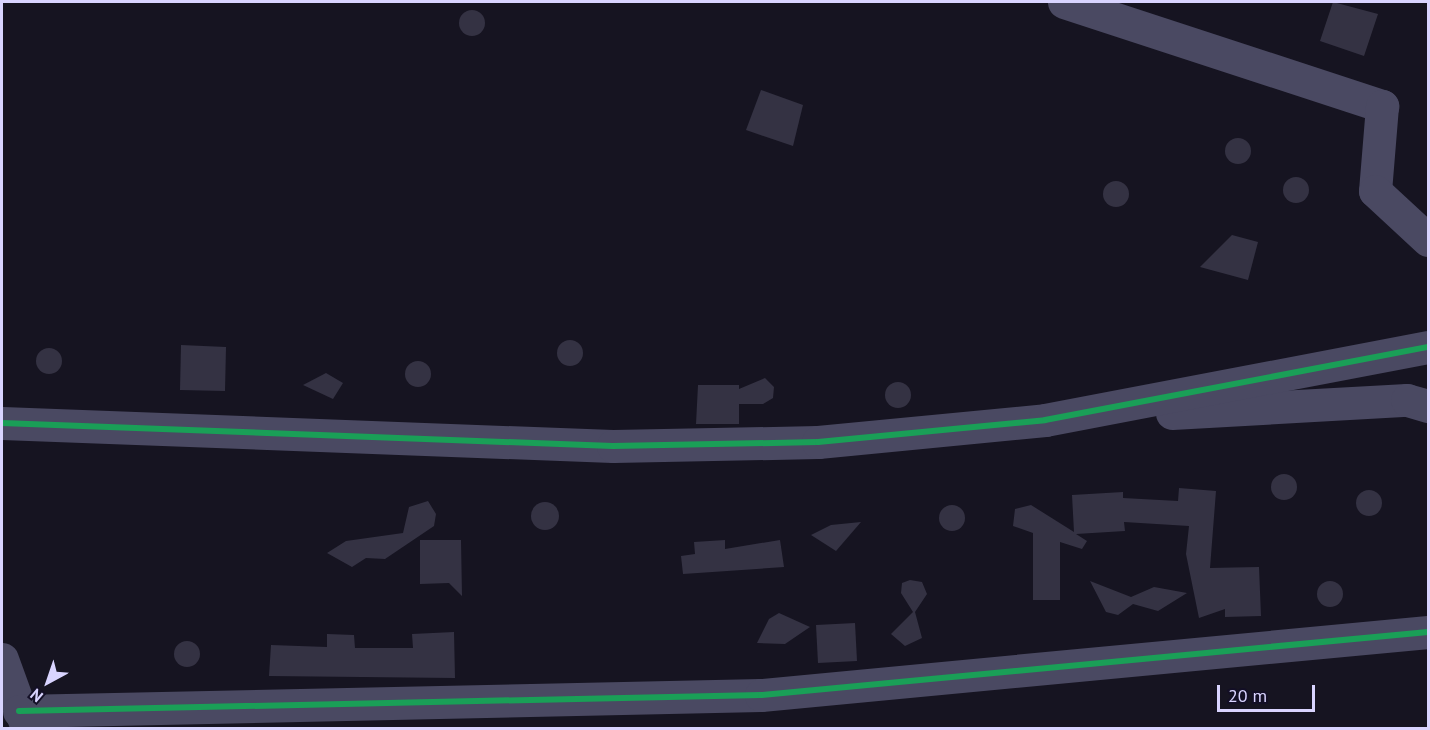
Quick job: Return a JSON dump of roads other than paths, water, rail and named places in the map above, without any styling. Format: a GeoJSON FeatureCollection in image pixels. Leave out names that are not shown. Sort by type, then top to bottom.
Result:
{"type":"FeatureCollection","features":[{"type":"Feature","properties":{"kind":"street"},"geometry":{"type":"LineString","coordinates":[[1064,2],[1382,106],[1375,191],[1428,240]]}},
{"type":"Feature","properties":{"kind":"street"},"geometry":{"type":"LineString","coordinates":[[1045,420],[1428,347]]}},
{"type":"Feature","properties":{"kind":"street"},"geometry":{"type":"LineString","coordinates":[[2,423],[613,446],[818,442],[1045,420],[1407,400],[1428,406]]}},
{"type":"Feature","properties":{"kind":"street"},"geometry":{"type":"LineString","coordinates":[[2,659],[22,720],[761,695],[1428,632]]}}]}
